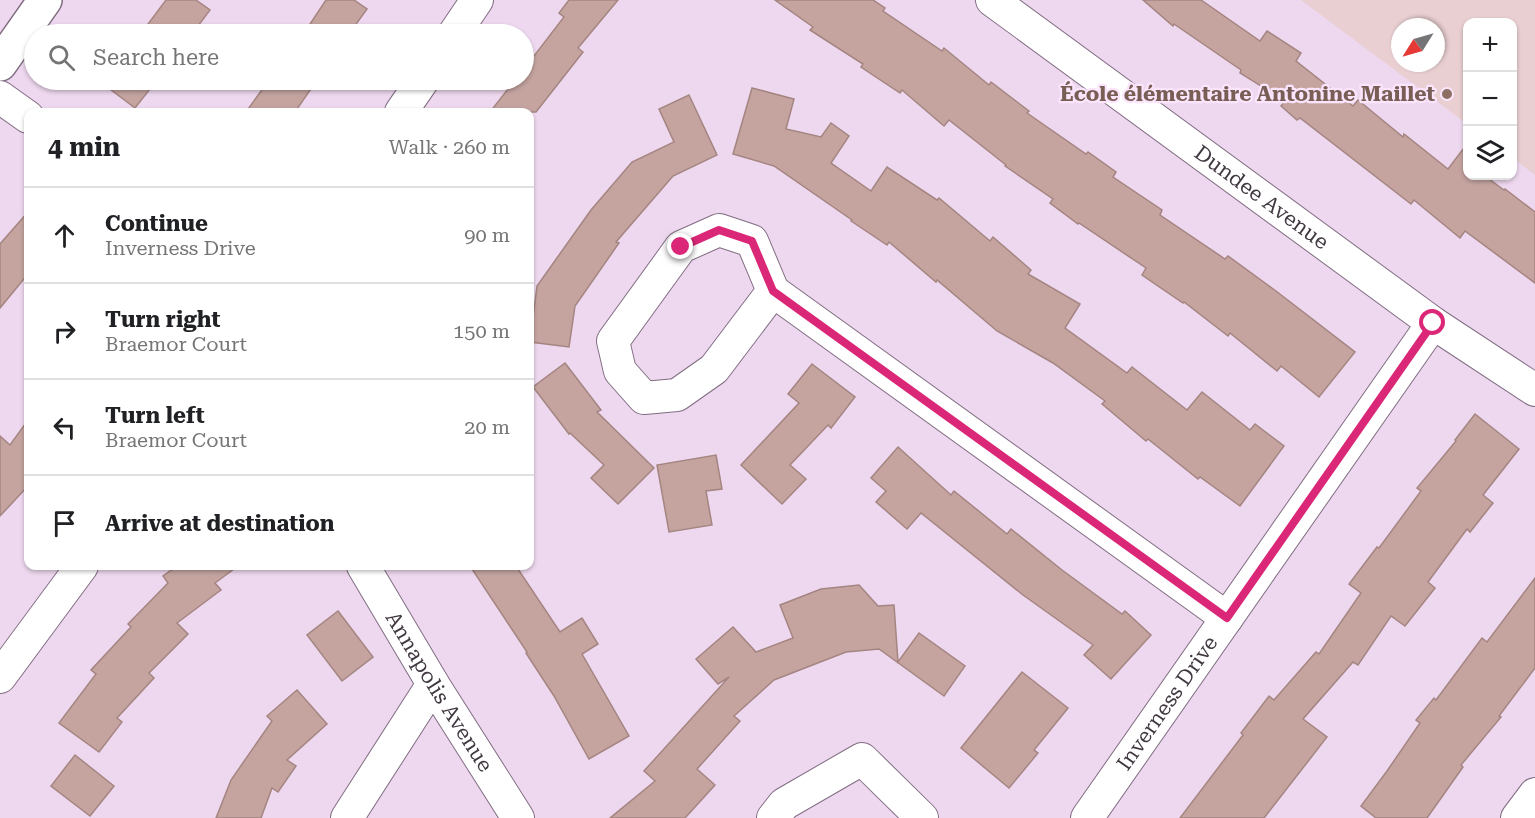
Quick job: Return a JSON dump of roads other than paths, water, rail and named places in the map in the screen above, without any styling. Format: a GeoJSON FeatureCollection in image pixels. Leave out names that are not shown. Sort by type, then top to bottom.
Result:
{"type":"FeatureCollection","features":[{"type":"Feature","properties":{"kind":"main road"},"geometry":{"type":"LineString","coordinates":[[28,24],[45,0]]}},
{"type":"Feature","properties":{"kind":"main road"},"geometry":{"type":"LineString","coordinates":[[0,64],[24,30]]}},
{"type":"Feature","properties":{"kind":"street"},"geometry":{"type":"LineString","coordinates":[[461,24],[477,0]]}},
{"type":"Feature","properties":{"kind":"street","name":"Dundee Avenue"},"geometry":{"type":"LineString","coordinates":[[992,0],[1433,323],[1535,390]]}},
{"type":"Feature","properties":{"kind":"street"},"geometry":{"type":"LineString","coordinates":[[403,108],[416,90]]}},
{"type":"Feature","properties":{"kind":"street"},"geometry":{"type":"LineString","coordinates":[[0,97],[24,114]]}},
{"type":"Feature","properties":{"kind":"street"},"geometry":{"type":"LineString","coordinates":[[773,291],[714,369],[677,395],[644,398],[620,371],[613,340],[681,247],[719,230],[752,241],[773,291],[1227,618]]}},
{"type":"Feature","properties":{"kind":"street","name":"Inverness Drive"},"geometry":{"type":"LineString","coordinates":[[1087,818],[1433,323]]}},
{"type":"Feature","properties":{"kind":"street"},"geometry":{"type":"LineString","coordinates":[[0,677],[79,570]]}},
{"type":"Feature","properties":{"kind":"street","name":"Annapolis Avenue"},"geometry":{"type":"LineString","coordinates":[[365,570],[433,684],[518,818]]}},
{"type":"Feature","properties":{"kind":"street"},"geometry":{"type":"LineString","coordinates":[[346,818],[433,684]]}},
{"type":"Feature","properties":{"kind":"street"},"geometry":{"type":"LineString","coordinates":[[773,818],[784,804],[862,759],[922,818]]}},
{"type":"Feature","properties":{"kind":"street"},"geometry":{"type":"LineString","coordinates":[[1517,818],[1535,794]]}},
{"type":"Feature","properties":{"kind":"place","name":"École élémentaire Antonine Maillet"},"geometry":{"type":"Point","coordinates":[1447,94]}}]}
